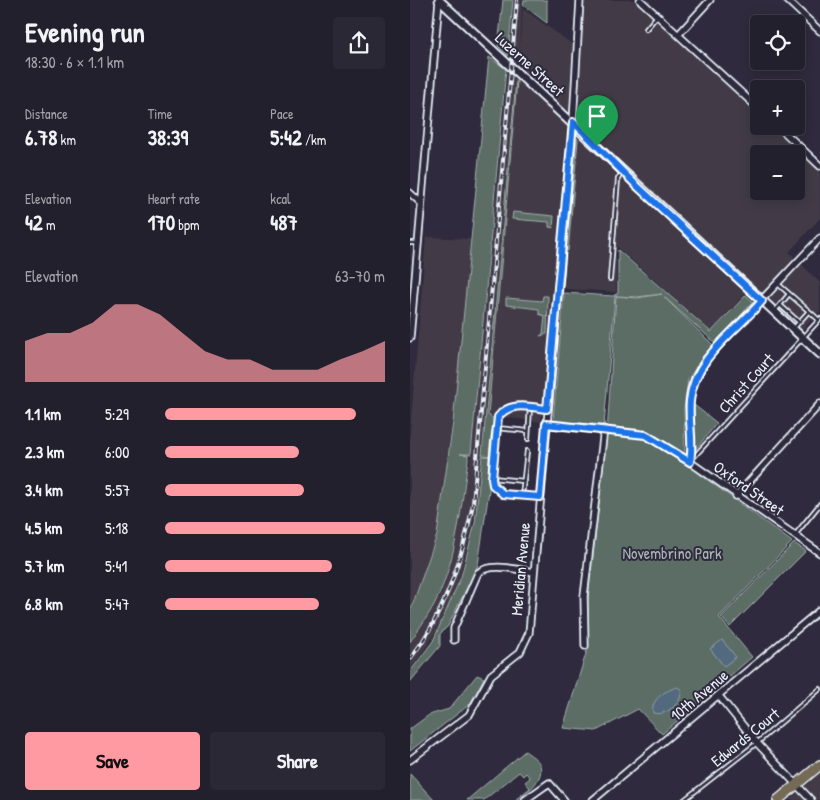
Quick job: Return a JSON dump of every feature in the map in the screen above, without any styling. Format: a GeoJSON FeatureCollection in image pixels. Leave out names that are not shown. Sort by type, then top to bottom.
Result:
{"type":"FeatureCollection","features":[{"type":"Feature","properties":{"kind":"main road"},"geometry":{"type":"LineString","coordinates":[[778,800],[820,765]]}},
{"type":"Feature","properties":{"kind":"street","name":"Luzerne Street"},"geometry":{"type":"LineString","coordinates":[[439,0],[573,122],[622,171],[820,354]]}},
{"type":"Feature","properties":{"kind":"street"},"geometry":{"type":"LineString","coordinates":[[410,338],[413,243],[421,203],[439,0]]}},
{"type":"Feature","properties":{"kind":"street","name":"Meridian Avenue"},"geometry":{"type":"LineString","coordinates":[[410,760],[470,715],[491,676],[520,652],[529,633],[573,122],[580,0]]}},
{"type":"Feature","properties":{"kind":"street"},"geometry":{"type":"LineString","coordinates":[[640,0],[750,101]]}},
{"type":"Feature","properties":{"kind":"street"},"geometry":{"type":"LineString","coordinates":[[679,34],[710,0]]}},
{"type":"Feature","properties":{"kind":"street"},"geometry":{"type":"LineString","coordinates":[[787,0],[820,31]]}},
{"type":"Feature","properties":{"kind":"street"},"geometry":{"type":"LineString","coordinates":[[787,135],[820,166]]}},
{"type":"Feature","properties":{"kind":"street"},"geometry":{"type":"LineString","coordinates":[[410,193],[421,203]]}},
{"type":"Feature","properties":{"kind":"street"},"geometry":{"type":"LineString","coordinates":[[690,462],[692,450],[689,402],[693,383],[706,359],[820,238]]}},
{"type":"Feature","properties":{"kind":"street"},"geometry":{"type":"LineString","coordinates":[[736,496],[820,404]]}},
{"type":"Feature","properties":{"kind":"street","name":"Oxford Street"},"geometry":{"type":"LineString","coordinates":[[546,424],[646,435],[690,462],[820,553]]}},
{"type":"Feature","properties":{"kind":"street"},"geometry":{"type":"LineString","coordinates":[[585,646],[584,596],[604,429]]}},
{"type":"Feature","properties":{"kind":"street"},"geometry":{"type":"LineString","coordinates":[[454,640],[454,628],[478,573],[482,570],[494,568],[534,572]]}},
{"type":"Feature","properties":{"kind":"street","name":"10th Avenue"},"geometry":{"type":"LineString","coordinates":[[593,800],[820,610]]}},
{"type":"Feature","properties":{"kind":"street"},"geometry":{"type":"LineString","coordinates":[[719,696],[757,743],[810,800]]}},
{"type":"Feature","properties":{"kind":"street"},"geometry":{"type":"LineString","coordinates":[[524,800],[549,783],[564,800]]}},
{"type":"Feature","properties":{"kind":"lane"},"geometry":{"type":"LineString","coordinates":[[646,29],[658,16]]}},
{"type":"Feature","properties":{"kind":"lane"},"geometry":{"type":"LineString","coordinates":[[610,279],[618,179],[622,171]]}},
{"type":"Feature","properties":{"kind":"lane"},"geometry":{"type":"LineString","coordinates":[[778,284],[819,320]]}},
{"type":"Feature","properties":{"kind":"lane"},"geometry":{"type":"LineString","coordinates":[[774,312],[789,294]]}},
{"type":"Feature","properties":{"kind":"lane"},"geometry":{"type":"LineString","coordinates":[[780,305],[799,322]]}},
{"type":"Feature","properties":{"kind":"lane"},"geometry":{"type":"LineString","coordinates":[[792,329],[809,311]]}},
{"type":"Feature","properties":{"kind":"lane","name":"Christ Court"},"geometry":{"type":"LineString","coordinates":[[690,462],[819,320]]}},
{"type":"Feature","properties":{"kind":"lane"},"geometry":{"type":"LineString","coordinates":[[540,497],[503,494],[493,485],[492,478],[498,417],[504,410],[512,406],[547,409]]}},
{"type":"Feature","properties":{"kind":"lane"},"geometry":{"type":"LineString","coordinates":[[528,439],[530,407]]}},
{"type":"Feature","properties":{"kind":"lane"},"geometry":{"type":"LineString","coordinates":[[496,428],[528,431]]}},
{"type":"Feature","properties":{"kind":"lane"},"geometry":{"type":"LineString","coordinates":[[522,496],[527,451]]}},
{"type":"Feature","properties":{"kind":"lane"},"geometry":{"type":"LineString","coordinates":[[492,478],[524,481]]}},
{"type":"Feature","properties":{"kind":"lane"},"geometry":{"type":"LineString","coordinates":[[794,536],[820,504]]}},
{"type":"Feature","properties":{"kind":"lane","name":"Edwards Court"},"geometry":{"type":"LineString","coordinates":[[684,800],[757,743],[820,690]]}},
{"type":"Feature","properties":{"kind":"shaded area"},"geometry":{"type":"Polygon","coordinates":[[[514,0],[522,0],[520,51],[523,9],[579,49],[584,0],[633,0],[750,107],[750,135],[781,135],[792,145],[750,145],[750,200],[805,200],[805,157],[820,171],[820,218],[789,252],[820,283],[820,311],[801,331],[752,286],[711,331],[616,246],[616,292],[554,288],[541,422],[488,415],[519,59],[509,56],[514,0]]]}},
{"type":"Feature","properties":{"kind":"shaded area"},"geometry":{"type":"Polygon","coordinates":[[[508,69],[516,75],[480,481],[473,523],[460,576],[447,611],[431,640],[410,670],[410,644],[437,601],[449,569],[471,455],[508,69]]]}},
{"type":"Feature","properties":{"kind":"shaded area"},"geometry":{"type":"Polygon","coordinates":[[[426,237],[471,239],[462,344],[437,535],[410,610],[410,434],[426,237]]]}},
{"type":"Feature","properties":{"kind":"shaded area"},"geometry":{"type":"Polygon","coordinates":[[[820,773],[820,800],[789,800],[820,773]]]}},
{"type":"Feature","properties":{"kind":"green space"},"geometry":{"type":"Polygon","coordinates":[[[503,0],[513,0],[508,56],[498,46],[503,0]]]}},
{"type":"Feature","properties":{"kind":"green space"},"geometry":{"type":"Polygon","coordinates":[[[524,0],[547,0],[547,23],[523,5],[524,0]]]}},
{"type":"Feature","properties":{"kind":"green space"},"geometry":{"type":"Polygon","coordinates":[[[489,57],[506,69],[471,454],[460,454],[468,455],[468,460],[454,549],[444,583],[428,616],[410,642],[410,612],[437,535],[453,422],[489,57]]]}},
{"type":"Feature","properties":{"kind":"green space"},"geometry":{"type":"Polygon","coordinates":[[[516,80],[488,415],[493,418],[496,441],[494,456],[482,455],[516,80]]]}},
{"type":"Feature","properties":{"kind":"green space"},"geometry":{"type":"Polygon","coordinates":[[[577,138],[578,140],[568,251],[566,250],[577,138]]]}},
{"type":"Feature","properties":{"kind":"green space"},"geometry":{"type":"Polygon","coordinates":[[[513,212],[554,216],[553,228],[549,227],[549,222],[512,219],[513,212]]]}},
{"type":"Feature","properties":{"kind":"green space","name":"Novembrino Park"},"geometry":{"type":"Polygon","coordinates":[[[618,250],[711,332],[746,295],[753,302],[715,343],[664,297],[713,345],[688,379],[684,410],[685,463],[792,542],[719,617],[752,657],[662,734],[638,709],[596,731],[563,728],[588,647],[588,599],[607,434],[616,296],[604,425],[553,421],[564,293],[613,296],[618,293],[618,250]],[[662,294],[637,297],[617,296],[637,298],[662,294]]]}},
{"type":"Feature","properties":{"kind":"green space"},"geometry":{"type":"Polygon","coordinates":[[[543,296],[548,296],[547,334],[540,336],[543,334],[545,316],[539,314],[539,309],[506,305],[506,298],[542,301],[543,296]]]}},
{"type":"Feature","properties":{"kind":"green space"},"geometry":{"type":"Polygon","coordinates":[[[694,405],[717,423],[695,450],[694,405]]]}},
{"type":"Feature","properties":{"kind":"green space"},"geometry":{"type":"Polygon","coordinates":[[[482,456],[494,457],[478,565],[448,626],[440,634],[440,646],[410,682],[410,672],[433,641],[461,577],[475,523],[482,456]]]}},
{"type":"Feature","properties":{"kind":"green space"},"geometry":{"type":"Polygon","coordinates":[[[794,543],[806,551],[730,627],[721,617],[794,543]]]}},
{"type":"Feature","properties":{"kind":"green space"},"geometry":{"type":"Polygon","coordinates":[[[477,675],[484,678],[470,704],[410,751],[410,729],[429,715],[449,709],[477,675]]]}},
{"type":"Feature","properties":{"kind":"green space"},"geometry":{"type":"Polygon","coordinates":[[[525,751],[534,757],[540,765],[540,776],[534,786],[515,800],[530,788],[525,782],[530,778],[526,773],[523,776],[519,772],[484,800],[467,800],[525,751]]]}},
{"type":"Feature","properties":{"kind":"green space"},"geometry":{"type":"Polygon","coordinates":[[[410,774],[434,800],[410,800],[410,774]]]}},
{"type":"Feature","properties":{"kind":"water"},"geometry":{"type":"Polygon","coordinates":[[[722,640],[736,657],[724,666],[710,649],[722,640]]]}},
{"type":"Feature","properties":{"kind":"water"},"geometry":{"type":"Polygon","coordinates":[[[678,687],[681,690],[681,695],[676,704],[663,713],[653,713],[656,699],[669,690],[678,687]]]}},
{"type":"Feature","properties":{"kind":"railway"},"geometry":{"type":"LineString","coordinates":[[410,659],[433,624],[442,605],[457,565],[473,504],[517,0]]}},
{"type":"Feature","properties":{"kind":"route"},"geometry":{"type":"LineString","coordinates":[[573,122],[597,146],[636,185],[762,301],[706,359],[693,383],[689,402],[692,450],[690,462],[646,435],[546,424],[540,497],[503,494],[493,485],[492,478],[496,422],[498,417],[504,410],[512,406],[547,409],[573,122]]}}]}
